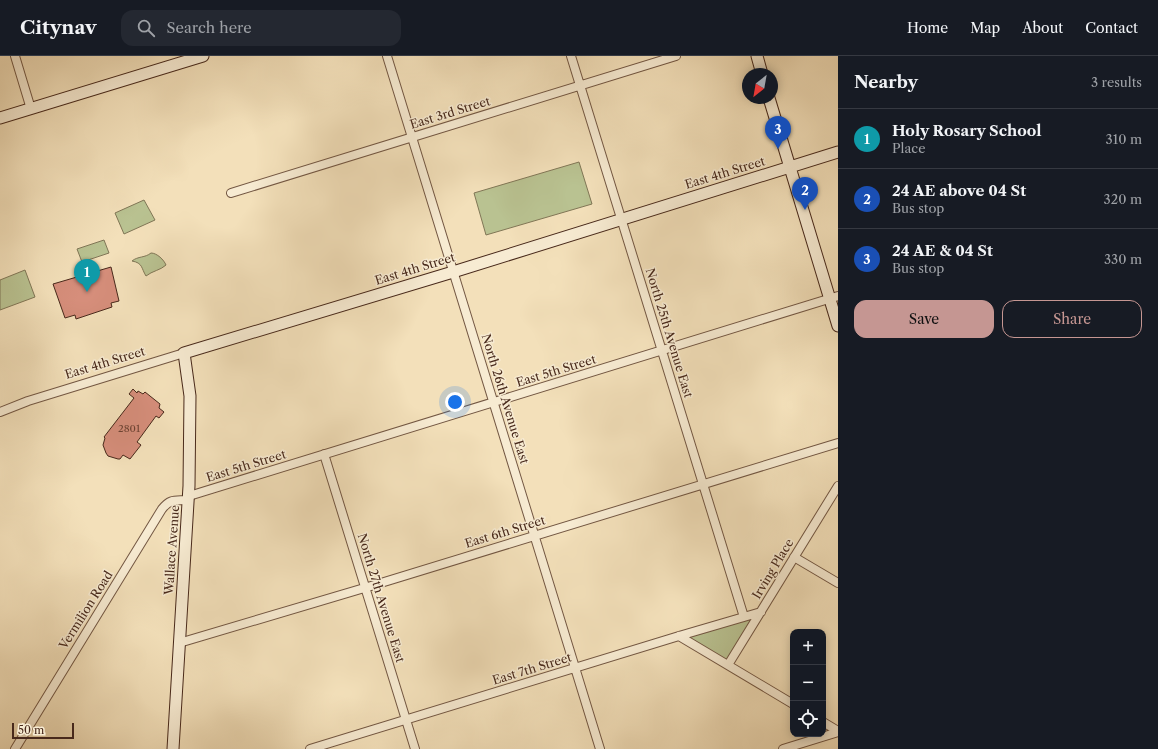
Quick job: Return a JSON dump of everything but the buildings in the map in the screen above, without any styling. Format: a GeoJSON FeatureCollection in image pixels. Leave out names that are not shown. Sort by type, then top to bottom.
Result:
{"type":"FeatureCollection","features":[{"type":"Feature","properties":{"kind":"main road"},"geometry":{"type":"LineString","coordinates":[[0,118],[203,56]]}},
{"type":"Feature","properties":{"kind":"main road"},"geometry":{"type":"LineString","coordinates":[[757,56],[760,68]]}},
{"type":"Feature","properties":{"kind":"main road"},"geometry":{"type":"LineString","coordinates":[[771,104],[790,167],[834,298],[838,326]]}},
{"type":"Feature","properties":{"kind":"main road","name":"East 4th Street"},"geometry":{"type":"LineString","coordinates":[[184,353],[453,272],[838,152]]}},
{"type":"Feature","properties":{"kind":"main road","name":"Wallace Avenue"},"geometry":{"type":"LineString","coordinates":[[173,749],[188,498],[190,396],[184,353]]}},
{"type":"Feature","properties":{"kind":"street"},"geometry":{"type":"LineString","coordinates":[[16,56],[31,108]]}},
{"type":"Feature","properties":{"kind":"street","name":"North 26th Avenue East"},"geometry":{"type":"LineString","coordinates":[[387,56],[600,749]]}},
{"type":"Feature","properties":{"kind":"street","name":"North 25th Avenue East"},"geometry":{"type":"LineString","coordinates":[[571,56],[744,617]]}},
{"type":"Feature","properties":{"kind":"street","name":"East 3rd Street"},"geometry":{"type":"LineString","coordinates":[[230,193],[676,56]]}},
{"type":"Feature","properties":{"kind":"street","name":"East 5th Street"},"geometry":{"type":"LineString","coordinates":[[188,498],[324,454],[834,298]]}},
{"type":"Feature","properties":{"kind":"street","name":"East 4th Street"},"geometry":{"type":"LineString","coordinates":[[0,412],[28,401],[184,353]]}},
{"type":"Feature","properties":{"kind":"street","name":"East 6th Street"},"geometry":{"type":"LineString","coordinates":[[179,643],[365,588],[838,443]]}},
{"type":"Feature","properties":{"kind":"street","name":"North 27th Avenue East"},"geometry":{"type":"LineString","coordinates":[[324,454],[415,749]]}},
{"type":"Feature","properties":{"kind":"street","name":"Irving Place"},"geometry":{"type":"LineString","coordinates":[[728,665],[838,486]]}},
{"type":"Feature","properties":{"kind":"street","name":"Vermilion Road"},"geometry":{"type":"LineString","coordinates":[[15,749],[162,509],[171,501],[188,498]]}},
{"type":"Feature","properties":{"kind":"street"},"geometry":{"type":"LineString","coordinates":[[794,557],[838,583]]}},
{"type":"Feature","properties":{"kind":"street","name":"East 7th Street"},"geometry":{"type":"LineString","coordinates":[[310,749],[761,612]]}},
{"type":"Feature","properties":{"kind":"street"},"geometry":{"type":"LineString","coordinates":[[679,636],[790,702]]}},
{"type":"Feature","properties":{"kind":"street"},"geometry":{"type":"LineString","coordinates":[[826,724],[838,731]]}},
{"type":"Feature","properties":{"kind":"street"},"geometry":{"type":"LineString","coordinates":[[783,749],[838,731]]}},
{"type":"Feature","properties":{"kind":"green space"},"geometry":{"type":"Polygon","coordinates":[[[579,162],[592,204],[486,235],[474,193],[579,162]]]}},
{"type":"Feature","properties":{"kind":"green space"},"geometry":{"type":"Polygon","coordinates":[[[144,200],[155,220],[124,234],[115,213],[144,200]]]}},
{"type":"Feature","properties":{"kind":"green space"},"geometry":{"type":"Polygon","coordinates":[[[104,240],[109,253],[82,262],[77,249],[104,240]]]}},
{"type":"Feature","properties":{"kind":"green space"},"geometry":{"type":"Polygon","coordinates":[[[151,253],[160,257],[166,265],[146,276],[141,266],[132,261],[151,253]]]}},
{"type":"Feature","properties":{"kind":"green space"},"geometry":{"type":"Polygon","coordinates":[[[25,270],[35,297],[0,310],[0,280],[25,270]]]}},
{"type":"Feature","properties":{"kind":"green space"},"geometry":{"type":"Polygon","coordinates":[[[761,612],[728,665],[679,636],[761,612]]]}},
{"type":"Feature","properties":{"kind":"place","name":"24 AE & 04 St"},"geometry":{"type":"Point","coordinates":[778,149]}},
{"type":"Feature","properties":{"kind":"place","name":"24 AE above 04 St"},"geometry":{"type":"Point","coordinates":[805,210]}},
{"type":"Feature","properties":{"kind":"place","name":"Holy Rosary School"},"geometry":{"type":"Point","coordinates":[87,292]}}]}
